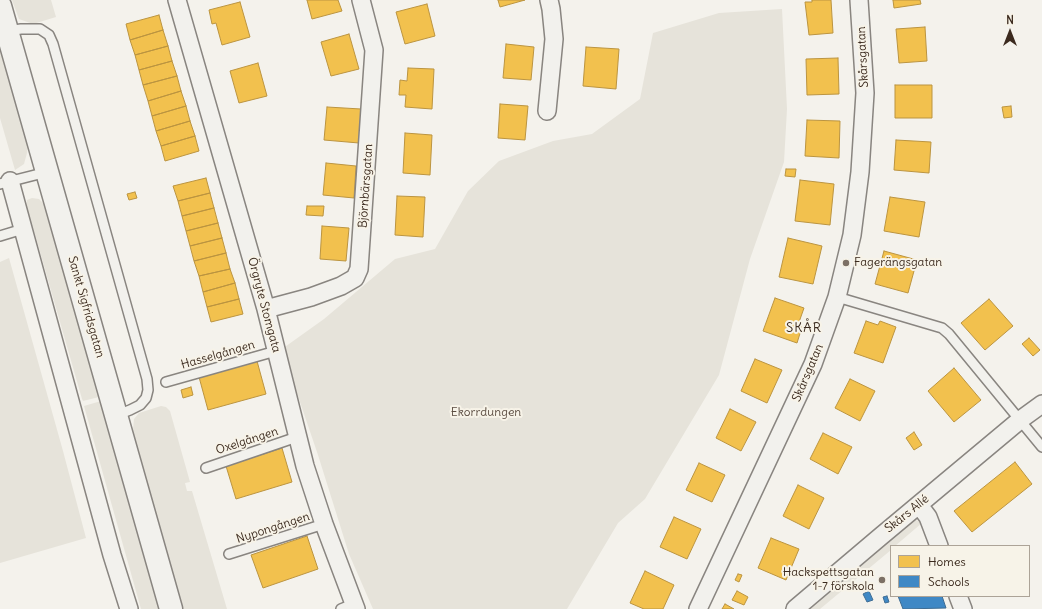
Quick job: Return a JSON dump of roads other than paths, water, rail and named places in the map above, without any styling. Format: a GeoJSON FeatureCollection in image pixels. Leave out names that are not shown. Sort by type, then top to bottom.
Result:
{"type":"FeatureCollection","features":[{"type":"Feature","properties":{"kind":"street","name":"Örgryte Stomgata"},"geometry":{"type":"LineString","coordinates":[[177,0],[266,309],[297,437],[350,607]]}},
{"type":"Feature","properties":{"kind":"street","name":"Björnbärsgatan"},"geometry":{"type":"LineString","coordinates":[[266,309],[311,297],[341,286],[355,278],[359,269],[374,50],[361,0]]}},
{"type":"Feature","properties":{"kind":"street"},"geometry":{"type":"LineString","coordinates":[[547,111],[554,39],[549,0]]}},
{"type":"Feature","properties":{"kind":"street","name":"Skårsgatan"},"geometry":{"type":"LineString","coordinates":[[698,609],[813,364],[837,297],[852,235],[860,172],[865,93],[859,0]]}},
{"type":"Feature","properties":{"kind":"street","name":"Sankt Sigfridsgatan"},"geometry":{"type":"LineString","coordinates":[[0,6],[171,609]]}},
{"type":"Feature","properties":{"kind":"street"},"geometry":{"type":"LineString","coordinates":[[5,182],[23,229],[112,554],[129,609]]}},
{"type":"Feature","properties":{"kind":"street","name":"Skårs Allé"},"geometry":{"type":"LineString","coordinates":[[795,609],[1020,420],[1042,404]]}},
{"type":"Feature","properties":{"kind":"street"},"geometry":{"type":"LineString","coordinates":[[919,505],[928,517],[939,545]]}},
{"type":"Feature","properties":{"kind":"street"},"geometry":{"type":"LineString","coordinates":[[958,597],[963,609]]}},
{"type":"Feature","properties":{"kind":"lane"},"geometry":{"type":"LineString","coordinates":[[7,31],[40,29],[49,35],[53,44],[147,379],[148,390],[146,398],[140,405],[117,415]]}},
{"type":"Feature","properties":{"kind":"lane"},"geometry":{"type":"LineString","coordinates":[[5,182],[47,172]]}},
{"type":"Feature","properties":{"kind":"lane"},"geometry":{"type":"LineString","coordinates":[[0,236],[23,229]]}},
{"type":"Feature","properties":{"kind":"lane"},"geometry":{"type":"LineString","coordinates":[[837,297],[942,328],[949,334],[1042,447]]}},
{"type":"Feature","properties":{"kind":"lane","name":"Hasselgången"},"geometry":{"type":"LineString","coordinates":[[166,382],[276,351]]}},
{"type":"Feature","properties":{"kind":"lane","name":"Oxelgången"},"geometry":{"type":"LineString","coordinates":[[206,468],[297,437]]}},
{"type":"Feature","properties":{"kind":"lane","name":"Nypongången"},"geometry":{"type":"LineString","coordinates":[[229,554],[324,524]]}},
{"type":"Feature","properties":{"kind":"place","name":"Fagerängsgatan"},"geometry":{"type":"Point","coordinates":[846,263]}},
{"type":"Feature","properties":{"kind":"place","name":"Hackspettsgatan 1-7 förskola"},"geometry":{"type":"Point","coordinates":[882,580]}},
{"type":"Feature","properties":{"kind":"district","name":"SKÅR"},"geometry":{"type":"Point","coordinates":[804,328]}},
{"type":"Feature","properties":{"kind":"park label","name":"Ekorrdungen"},"geometry":{"type":"Point","coordinates":[486,413]}}]}
